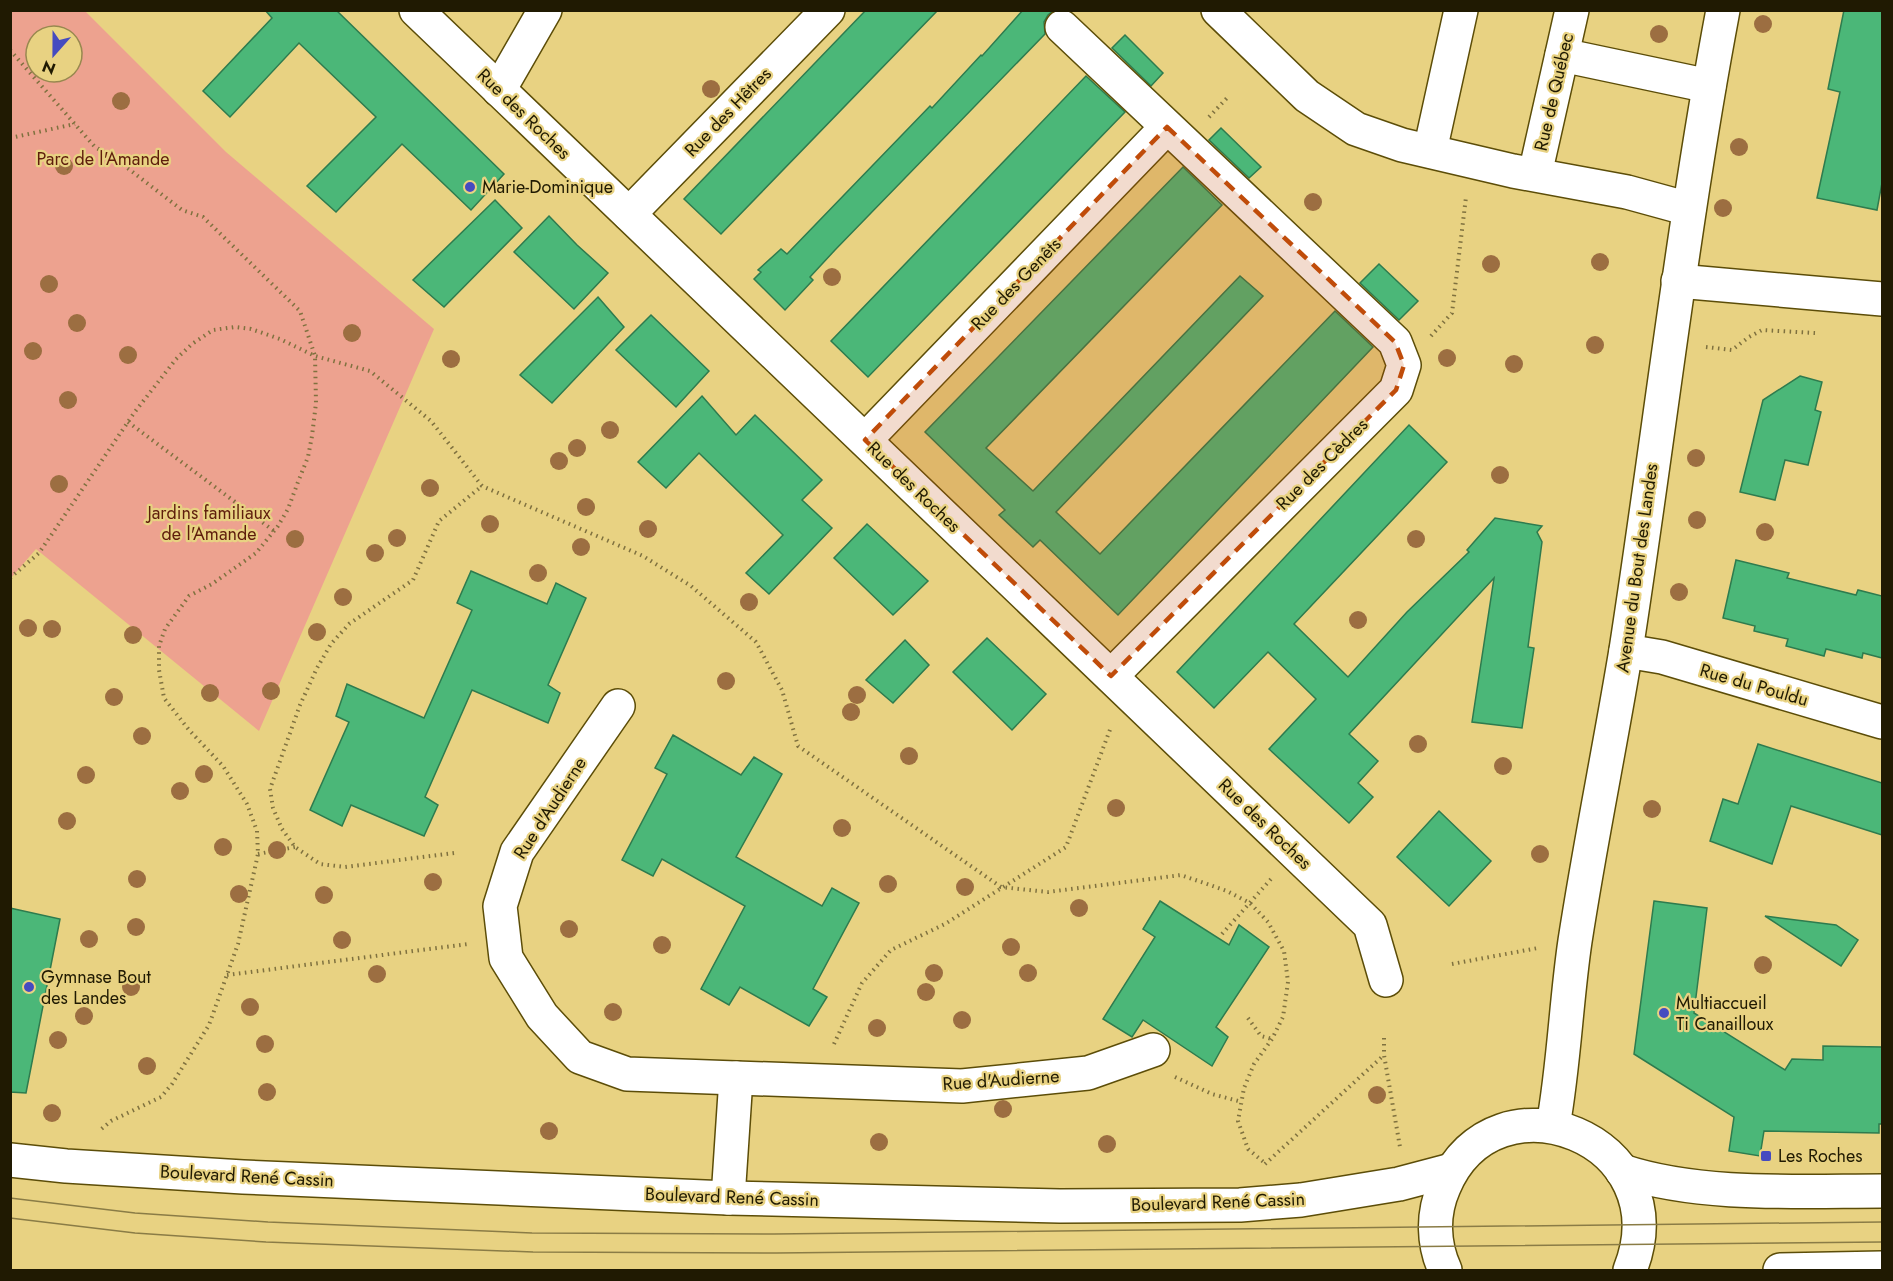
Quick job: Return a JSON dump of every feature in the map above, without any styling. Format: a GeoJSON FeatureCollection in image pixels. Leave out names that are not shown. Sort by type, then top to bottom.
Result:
{"type":"FeatureCollection","features":[{"type":"Feature","properties":{"kind":"street","name":"Rue des Roches"},"geometry":{"type":"LineString","coordinates":[[416,10],[1370,925],[1386,980]]}},
{"type":"Feature","properties":{"kind":"street"},"geometry":{"type":"LineString","coordinates":[[499,90],[545,10]]}},
{"type":"Feature","properties":{"kind":"street","name":"Rue des Hêtres"},"geometry":{"type":"LineString","coordinates":[[629,214],[828,10]]}},
{"type":"Feature","properties":{"kind":"street","name":"Rue de Québec"},"geometry":{"type":"LineString","coordinates":[[1218,10],[1307,96],[1356,129],[1430,152],[1627,192],[1689,209]]}},
{"type":"Feature","properties":{"kind":"street"},"geometry":{"type":"LineString","coordinates":[[1430,152],[1461,10]]}},
{"type":"Feature","properties":{"kind":"street","name":"Rue de Québec"},"geometry":{"type":"LineString","coordinates":[[1535,174],[1572,10]]}},
{"type":"Feature","properties":{"kind":"street","name":"Avenue du Bout des Landes"},"geometry":{"type":"LineString","coordinates":[[1553,1126],[1559,1095],[1575,943],[1626,651],[1678,281],[1723,10]]}},
{"type":"Feature","properties":{"kind":"street"},"geometry":{"type":"LineString","coordinates":[[1062,27],[1395,342],[1404,365]]}},
{"type":"Feature","properties":{"kind":"street"},"geometry":{"type":"LineString","coordinates":[[1562,55],[1709,86]]}},
{"type":"Feature","properties":{"kind":"street","name":"Rue des Genêts"},"geometry":{"type":"LineString","coordinates":[[865,440],[1167,128]]}},
{"type":"Feature","properties":{"kind":"street"},"geometry":{"type":"LineString","coordinates":[[1678,281],[1882,299]]}},
{"type":"Feature","properties":{"kind":"street","name":"Rue des Cèdres"},"geometry":{"type":"LineString","coordinates":[[1111,676],[1396,390],[1404,365]]}},
{"type":"Feature","properties":{"kind":"street","name":"Rue du Pouldu"},"geometry":{"type":"LineString","coordinates":[[1626,651],[1662,657],[1882,722]]}},
{"type":"Feature","properties":{"kind":"street","name":"Rue d'Audierne"},"geometry":{"type":"LineString","coordinates":[[618,706],[516,852],[500,906],[506,958],[542,1016],[580,1057],[627,1074],[962,1086],[1088,1073],[1147,1052]]}},
{"type":"Feature","properties":{"kind":"street"},"geometry":{"type":"LineString","coordinates":[[728,1198],[736,1078]]}},
{"type":"Feature","properties":{"kind":"street"},"geometry":{"type":"LineString","coordinates":[[1446,1270],[1441,1261],[1435,1236],[1436,1212],[1439,1197],[1452,1170],[1479,1143],[1496,1134],[1515,1127],[1553,1126],[1570,1131],[1600,1146],[1622,1171],[1635,1197],[1639,1224],[1638,1244],[1630,1270]]}},
{"type":"Feature","properties":{"kind":"street","name":"Boulevard René Cassin"},"geometry":{"type":"LineString","coordinates":[[10,1160],[66,1166],[243,1177],[728,1198],[1060,1206],[1240,1204],[1300,1200],[1399,1184],[1452,1170]]}},
{"type":"Feature","properties":{"kind":"street"},"geometry":{"type":"LineString","coordinates":[[1622,1171],[1651,1181],[1752,1191],[1882,1191]]}},
{"type":"Feature","properties":{"kind":"street"},"geometry":{"type":"LineString","coordinates":[[1780,1270],[1882,1268]]}},
{"type":"Feature","properties":{"kind":"path"},"geometry":{"type":"LineString","coordinates":[[10,50],[95,147],[117,160],[182,210],[203,217],[300,311],[315,356],[316,403],[312,436],[308,457],[288,509],[256,553],[212,584],[189,596],[169,621],[159,646],[159,670],[164,698],[189,730],[223,766],[247,804],[257,831],[258,854],[238,944],[209,1025],[172,1084],[161,1097],[111,1121],[90,1137],[66,1166]]}},
{"type":"Feature","properties":{"kind":"path"},"geometry":{"type":"LineString","coordinates":[[1207,119],[1227,98]]}},
{"type":"Feature","properties":{"kind":"path"},"geometry":{"type":"LineString","coordinates":[[10,138],[75,123]]}},
{"type":"Feature","properties":{"kind":"path"},"geometry":{"type":"LineString","coordinates":[[1404,365],[1452,313],[1471,161]]}},
{"type":"Feature","properties":{"kind":"path"},"geometry":{"type":"LineString","coordinates":[[10,578],[39,553],[128,422],[176,358],[213,330],[235,327],[250,329],[280,339],[315,356],[370,371],[431,421],[482,486],[643,556],[691,586],[756,642],[782,690],[798,746],[1000,887],[1048,892],[1181,875],[1227,891],[1251,903],[1268,922],[1284,951],[1288,982],[1283,1017],[1272,1040],[1254,1064],[1244,1088],[1238,1121],[1248,1149],[1266,1164]]}},
{"type":"Feature","properties":{"kind":"path"},"geometry":{"type":"LineString","coordinates":[[1669,344],[1732,350],[1762,330],[1824,334]]}},
{"type":"Feature","properties":{"kind":"path"},"geometry":{"type":"LineString","coordinates":[[128,422],[274,531]]}},
{"type":"Feature","properties":{"kind":"path"},"geometry":{"type":"LineString","coordinates":[[454,853],[345,867],[320,864],[295,847],[282,829],[273,808],[270,789],[300,705],[331,644],[349,624],[413,580],[439,521],[482,486]]}},
{"type":"Feature","properties":{"kind":"path"},"geometry":{"type":"LineString","coordinates":[[817,1081],[862,983],[891,950],[945,924],[1066,847],[1111,726]]}},
{"type":"Feature","properties":{"kind":"path"},"geometry":{"type":"LineString","coordinates":[[258,854],[295,847]]}},
{"type":"Feature","properties":{"kind":"path"},"geometry":{"type":"LineString","coordinates":[[1222,934],[1274,876]]}},
{"type":"Feature","properties":{"kind":"path"},"geometry":{"type":"LineString","coordinates":[[227,975],[504,939]]}},
{"type":"Feature","properties":{"kind":"path"},"geometry":{"type":"LineString","coordinates":[[1452,964],[1575,943]]}},
{"type":"Feature","properties":{"kind":"path"},"geometry":{"type":"LineString","coordinates":[[1248,1018],[1261,1036],[1272,1040]]}},
{"type":"Feature","properties":{"kind":"path"},"geometry":{"type":"LineString","coordinates":[[1384,1038],[1384,1055],[1400,1140],[1399,1184]]}},
{"type":"Feature","properties":{"kind":"path"},"geometry":{"type":"LineString","coordinates":[[1147,1052],[1178,1078],[1212,1094],[1242,1102]]}},
{"type":"Feature","properties":{"kind":"path"},"geometry":{"type":"LineString","coordinates":[[1262,1170],[1384,1055]]}},
{"type":"Feature","properties":{"kind":"highlighted area"},"geometry":{"type":"Polygon","coordinates":[[[1167,127],[1395,342],[1404,365],[1396,390],[1111,676],[865,440],[1167,127]]]}},
{"type":"Feature","properties":{"kind":"green space","name":"Jardins familiaux de l'Amande"},"geometry":{"type":"Polygon","coordinates":[[[11,10],[85,11],[226,152],[434,329],[259,731],[36,549],[11,578],[11,10]]]}},
{"type":"Feature","properties":{"kind":"building"},"geometry":{"type":"Polygon","coordinates":[[[265,10],[336,10],[504,174],[471,210],[402,144],[336,212],[307,186],[376,117],[299,43],[230,117],[203,91],[272,18],[265,10]]]}},
{"type":"Feature","properties":{"kind":"building"},"geometry":{"type":"Polygon","coordinates":[[[866,10],[938,10],[721,234],[684,199],[866,10]]]}},
{"type":"Feature","properties":{"kind":"building"},"geometry":{"type":"Polygon","coordinates":[[[1023,10],[1054,10],[1044,22],[1045,34],[835,250],[810,277],[813,280],[785,310],[754,279],[761,272],[758,270],[781,249],[787,254],[930,106],[932,108],[1023,10]]]}},
{"type":"Feature","properties":{"kind":"building"},"geometry":{"type":"Polygon","coordinates":[[[1844,10],[1882,10],[1882,183],[1877,210],[1817,198],[1840,92],[1828,89],[1844,10]]]}},
{"type":"Feature","properties":{"kind":"building"},"geometry":{"type":"Polygon","coordinates":[[[1125,35],[1163,73],[1151,86],[1112,48],[1125,35]]]}},
{"type":"Feature","properties":{"kind":"building"},"geometry":{"type":"Polygon","coordinates":[[[1086,76],[1125,112],[868,377],[831,341],[1086,76]]]}},
{"type":"Feature","properties":{"kind":"building"},"geometry":{"type":"Polygon","coordinates":[[[1221,128],[1261,167],[1249,178],[1209,140],[1221,128]]]}},
{"type":"Feature","properties":{"kind":"building"},"geometry":{"type":"Polygon","coordinates":[[[1183,167],[1222,205],[986,448],[1033,491],[1240,276],[1263,296],[1056,512],[1100,554],[1335,311],[1373,347],[1118,615],[1040,540],[1033,547],[999,515],[1005,510],[925,432],[1183,167]]]}},
{"type":"Feature","properties":{"kind":"building"},"geometry":{"type":"Polygon","coordinates":[[[495,200],[522,228],[444,307],[413,280],[495,200]]]}},
{"type":"Feature","properties":{"kind":"building"},"geometry":{"type":"Polygon","coordinates":[[[549,216],[608,273],[574,309],[514,252],[549,216]]]}},
{"type":"Feature","properties":{"kind":"building"},"geometry":{"type":"Polygon","coordinates":[[[1379,264],[1418,301],[1399,320],[1360,283],[1379,264]]]}},
{"type":"Feature","properties":{"kind":"building"},"geometry":{"type":"Polygon","coordinates":[[[598,297],[624,327],[552,403],[520,375],[598,297]]]}},
{"type":"Feature","properties":{"kind":"building"},"geometry":{"type":"Polygon","coordinates":[[[651,315],[709,371],[676,407],[616,350],[651,315]]]}},
{"type":"Feature","properties":{"kind":"building"},"geometry":{"type":"Polygon","coordinates":[[[1800,376],[1822,382],[1815,410],[1821,412],[1808,465],[1785,460],[1775,500],[1740,492],[1763,400],[1800,376]]]}},
{"type":"Feature","properties":{"kind":"building"},"geometry":{"type":"Polygon","coordinates":[[[702,396],[736,435],[755,415],[822,480],[802,500],[832,528],[769,594],[746,573],[783,535],[699,453],[666,488],[638,462],[702,396]]]}},
{"type":"Feature","properties":{"kind":"building"},"geometry":{"type":"Polygon","coordinates":[[[1409,425],[1447,462],[1294,624],[1348,677],[1407,612],[1469,552],[1467,550],[1495,518],[1542,526],[1537,532],[1542,542],[1528,647],[1534,648],[1522,728],[1472,722],[1494,578],[1349,734],[1378,761],[1358,783],[1373,797],[1349,823],[1269,749],[1316,699],[1268,652],[1214,708],[1177,672],[1409,425]]]}},
{"type":"Feature","properties":{"kind":"building"},"geometry":{"type":"Polygon","coordinates":[[[867,524],[928,581],[893,615],[834,558],[867,524]]]}},
{"type":"Feature","properties":{"kind":"building"},"geometry":{"type":"Polygon","coordinates":[[[1736,560],[1789,573],[1787,578],[1856,595],[1858,590],[1882,596],[1882,658],[1863,653],[1862,658],[1826,649],[1824,656],[1786,646],[1788,639],[1754,631],[1755,626],[1723,618],[1736,560]]]}},
{"type":"Feature","properties":{"kind":"building"},"geometry":{"type":"Polygon","coordinates":[[[471,571],[547,604],[556,583],[586,598],[548,685],[560,693],[548,723],[472,690],[425,797],[438,805],[424,836],[351,805],[342,826],[310,810],[349,722],[336,716],[347,684],[424,718],[472,610],[457,603],[471,571]]]}},
{"type":"Feature","properties":{"kind":"building"},"geometry":{"type":"Polygon","coordinates":[[[987,638],[1046,694],[1012,730],[953,672],[987,638]]]}},
{"type":"Feature","properties":{"kind":"building"},"geometry":{"type":"Polygon","coordinates":[[[905,640],[929,665],[893,703],[866,680],[905,640]]]}},
{"type":"Feature","properties":{"kind":"building"},"geometry":{"type":"Polygon","coordinates":[[[673,735],[741,775],[754,757],[782,774],[736,857],[822,906],[832,888],[859,903],[813,989],[827,997],[809,1026],[740,987],[729,1005],[701,989],[745,906],[662,859],[653,876],[622,860],[667,774],[655,768],[673,735]]]}},
{"type":"Feature","properties":{"kind":"building"},"geometry":{"type":"Polygon","coordinates":[[[1758,744],[1882,783],[1882,835],[1791,806],[1772,864],[1710,841],[1723,799],[1738,804],[1758,744]]]}},
{"type":"Feature","properties":{"kind":"building"},"geometry":{"type":"Polygon","coordinates":[[[1439,811],[1491,861],[1449,906],[1397,857],[1439,811]]]}},
{"type":"Feature","properties":{"kind":"building"},"geometry":{"type":"Polygon","coordinates":[[[1160,901],[1229,945],[1239,925],[1269,947],[1216,1027],[1228,1037],[1212,1066],[1143,1020],[1132,1037],[1103,1019],[1155,937],[1143,929],[1160,901]]]}},
{"type":"Feature","properties":{"kind":"building"},"geometry":{"type":"Polygon","coordinates":[[[1654,901],[1707,908],[1694,1013],[1785,1070],[1792,1059],[1823,1060],[1823,1046],[1882,1047],[1882,1124],[1879,1124],[1879,1133],[1764,1131],[1760,1156],[1729,1151],[1734,1117],[1634,1054],[1654,901]]]}},
{"type":"Feature","properties":{"kind":"building","name":"Gymnase Bout des Landes"},"geometry":{"type":"Polygon","coordinates":[[[10,908],[60,919],[26,1093],[10,1092],[10,908]]]}},
{"type":"Feature","properties":{"kind":"building"},"geometry":{"type":"Polygon","coordinates":[[[1765,916],[1836,925],[1858,940],[1841,966],[1765,916]]]}},
{"type":"Feature","properties":{"kind":"tram line"},"geometry":{"type":"LineString","coordinates":[[10,1198],[135,1213],[268,1222],[532,1233],[774,1234],[1882,1222]]}},
{"type":"Feature","properties":{"kind":"tram line"},"geometry":{"type":"LineString","coordinates":[[10,1218],[135,1233],[266,1242],[533,1252],[776,1253],[1882,1242]]}},
{"type":"Feature","properties":{"kind":"place","name":"Marie-Dominique"},"geometry":{"type":"Point","coordinates":[470,187]}},
{"type":"Feature","properties":{"kind":"place","name":"Gymnase Bout des Landes"},"geometry":{"type":"Point","coordinates":[29,987]}},
{"type":"Feature","properties":{"kind":"place","name":"Multiaccueil Ti Canailloux"},"geometry":{"type":"Point","coordinates":[1664,1013]}},
{"type":"Feature","properties":{"kind":"place","name":"Les Roches"},"geometry":{"type":"Point","coordinates":[1766,1156]}},
{"type":"Feature","properties":{"kind":"park label","name":"Parc de l'Amande"},"geometry":{"type":"Point","coordinates":[103,159]}}]}
